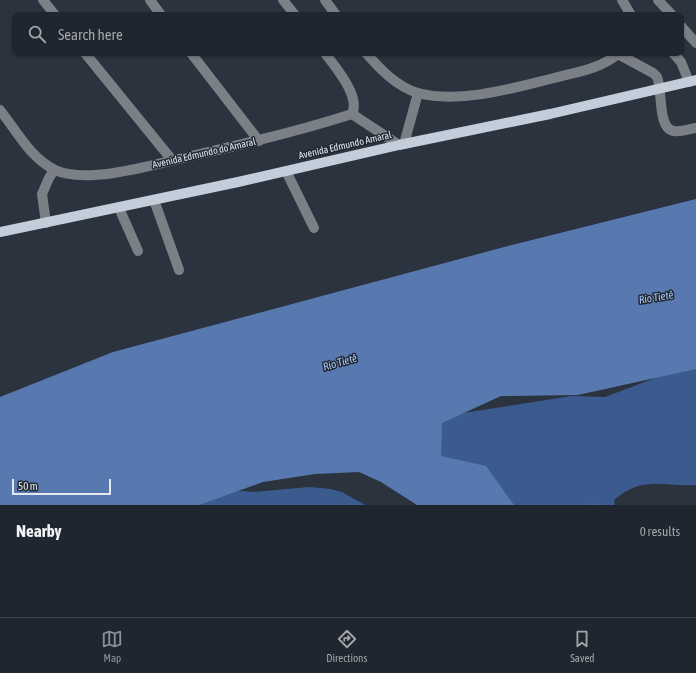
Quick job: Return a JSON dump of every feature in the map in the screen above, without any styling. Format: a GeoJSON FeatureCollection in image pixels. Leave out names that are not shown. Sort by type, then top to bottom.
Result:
{"type":"FeatureCollection","features":[{"type":"Feature","properties":{"kind":"main road","name":"Avenida Edmundo Amaral"},"geometry":{"type":"LineString","coordinates":[[0,232],[119,208],[692,81]]}},
{"type":"Feature","properties":{"kind":"street"},"geometry":{"type":"LineString","coordinates":[[43,0],[53,12]]}},
{"type":"Feature","properties":{"kind":"street"},"geometry":{"type":"LineString","coordinates":[[150,0],[159,12]]}},
{"type":"Feature","properties":{"kind":"street"},"geometry":{"type":"LineString","coordinates":[[283,0],[293,12]]}},
{"type":"Feature","properties":{"kind":"street"},"geometry":{"type":"LineString","coordinates":[[325,0],[334,12]]}},
{"type":"Feature","properties":{"kind":"street"},"geometry":{"type":"LineString","coordinates":[[622,0],[629,12]]}},
{"type":"Feature","properties":{"kind":"street"},"geometry":{"type":"LineString","coordinates":[[658,0],[669,12]]}},
{"type":"Feature","properties":{"kind":"street"},"geometry":{"type":"LineString","coordinates":[[684,29],[696,42]]}},
{"type":"Feature","properties":{"kind":"street"},"geometry":{"type":"LineString","coordinates":[[88,56],[172,160]]}},
{"type":"Feature","properties":{"kind":"street"},"geometry":{"type":"LineString","coordinates":[[193,56],[259,141]]}},
{"type":"Feature","properties":{"kind":"street"},"geometry":{"type":"LineString","coordinates":[[327,56],[352,94],[354,102],[352,114],[402,145],[418,93]]}},
{"type":"Feature","properties":{"kind":"street"},"geometry":{"type":"LineString","coordinates":[[369,56],[378,67],[396,82],[418,93],[440,96],[462,96],[501,91],[598,66],[615,56]]}},
{"type":"Feature","properties":{"kind":"street"},"geometry":{"type":"LineString","coordinates":[[622,56],[653,73],[657,77],[666,126],[670,130],[676,132],[696,128]]}},
{"type":"Feature","properties":{"kind":"street"},"geometry":{"type":"LineString","coordinates":[[676,56],[692,81]]}},
{"type":"Feature","properties":{"kind":"street"},"geometry":{"type":"LineString","coordinates":[[0,110],[25,144],[39,159],[54,170],[42,194],[46,223]]}},
{"type":"Feature","properties":{"kind":"street","name":"Avenida Edmundo do Amaral"},"geometry":{"type":"LineString","coordinates":[[54,170],[69,175],[87,175],[134,169],[259,141],[312,127],[352,114]]}},
{"type":"Feature","properties":{"kind":"street"},"geometry":{"type":"LineString","coordinates":[[286,171],[314,228]]}},
{"type":"Feature","properties":{"kind":"street"},"geometry":{"type":"LineString","coordinates":[[154,200],[179,270]]}},
{"type":"Feature","properties":{"kind":"street"},"geometry":{"type":"LineString","coordinates":[[119,208],[138,251]]}},
{"type":"Feature","properties":{"kind":"path"},"geometry":{"type":"LineString","coordinates":[[589,505],[598,505]]}},
{"type":"Feature","properties":{"kind":"shaded area"},"geometry":{"type":"Polygon","coordinates":[[[696,366],[696,485],[653,484],[634,487],[624,492],[614,500],[615,505],[427,505],[408,432],[463,413],[572,396],[605,397],[679,369],[696,366]]]}},
{"type":"Feature","properties":{"kind":"shaded area"},"geometry":{"type":"Polygon","coordinates":[[[309,487],[331,489],[342,492],[365,505],[183,505],[232,490],[253,492],[309,487]]]}},
{"type":"Feature","properties":{"kind":"water","name":"Rio Tietê"},"geometry":{"type":"Polygon","coordinates":[[[696,199],[696,369],[578,395],[501,396],[442,423],[441,456],[486,466],[514,505],[417,505],[381,482],[359,472],[315,474],[263,482],[199,505],[0,505],[0,397],[113,352],[508,246],[696,199]]]}}]}
